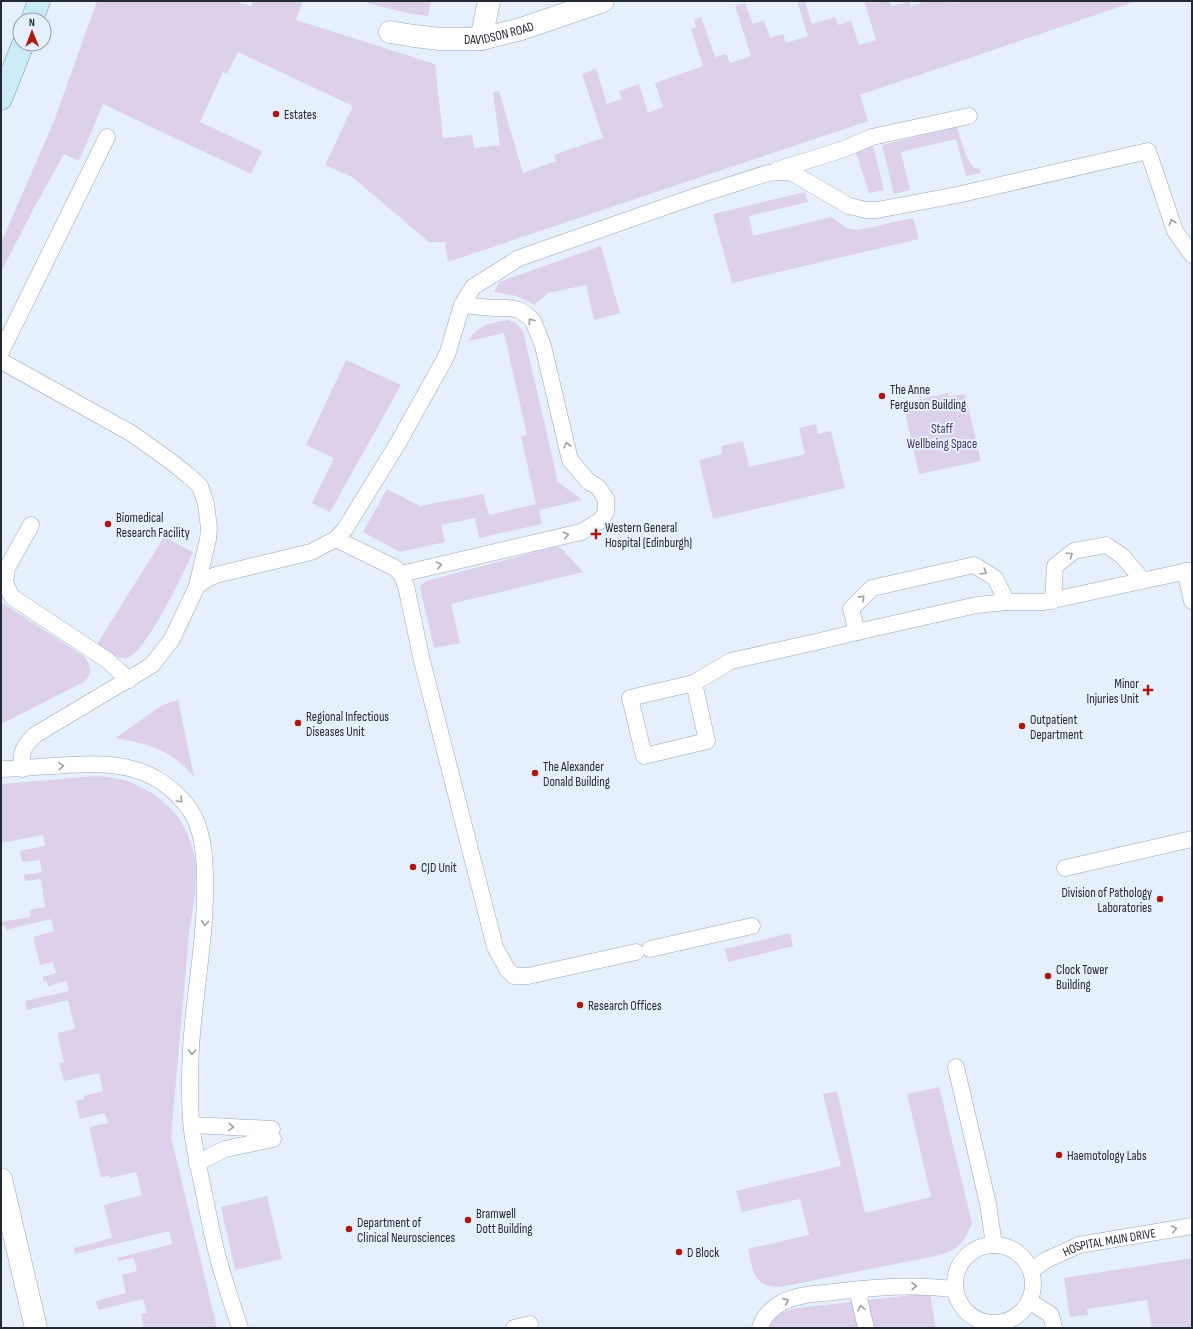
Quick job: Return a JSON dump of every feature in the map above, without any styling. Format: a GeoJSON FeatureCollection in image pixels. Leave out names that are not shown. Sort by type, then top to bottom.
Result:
{"type":"FeatureCollection","features":[{"type":"Feature","properties":{"kind":"main road"},"geometry":{"type":"LineString","coordinates":[[35,12],[39,1]]}},
{"type":"Feature","properties":{"kind":"main road"},"geometry":{"type":"LineString","coordinates":[[1,98],[20,52]]}},
{"type":"Feature","properties":{"kind":"street"},"geometry":{"type":"LineString","coordinates":[[481,38],[489,1]]}},
{"type":"Feature","properties":{"kind":"street","name":"DAVIDSON ROAD"},"geometry":{"type":"LineString","coordinates":[[390,32],[440,39],[481,38],[521,29],[603,1]]}},
{"type":"Feature","properties":{"kind":"street"},"geometry":{"type":"LineString","coordinates":[[1,1179],[36,1328]]}},
{"type":"Feature","properties":{"kind":"lane"},"geometry":{"type":"LineString","coordinates":[[197,586],[206,579],[216,575],[311,552],[336,539],[345,529],[398,443],[447,355],[462,305],[473,287],[520,258],[696,196],[841,150],[872,137],[968,116]]}},
{"type":"Feature","properties":{"kind":"lane"},"geometry":{"type":"LineString","coordinates":[[1,352],[107,137]]}},
{"type":"Feature","properties":{"kind":"lane"},"geometry":{"type":"LineString","coordinates":[[768,173],[788,172],[849,206],[866,210],[877,210],[957,195],[1148,151],[1176,231],[1192,255]]}},
{"type":"Feature","properties":{"kind":"lane"},"geometry":{"type":"LineString","coordinates":[[401,574],[581,532],[601,520],[606,512],[606,499],[598,486],[589,482],[570,460],[543,346],[533,321],[519,310],[462,305]]}},
{"type":"Feature","properties":{"kind":"lane"},"geometry":{"type":"LineString","coordinates":[[1,361],[131,433],[189,476],[200,486],[206,504],[209,528],[208,539],[197,586],[172,640],[152,665],[35,735],[26,744],[21,754],[22,769]]}},
{"type":"Feature","properties":{"kind":"lane"},"geometry":{"type":"LineString","coordinates":[[31,525],[7,568],[6,582],[12,597],[107,660],[129,680]]}},
{"type":"Feature","properties":{"kind":"lane"},"geometry":{"type":"LineString","coordinates":[[336,539],[395,568],[401,574],[406,586],[422,661],[495,947],[507,970],[514,976],[528,976],[752,926]]}},
{"type":"Feature","properties":{"kind":"lane"},"geometry":{"type":"LineString","coordinates":[[1053,600],[1055,566],[1074,551],[1106,545],[1122,556],[1143,580]]}},
{"type":"Feature","properties":{"kind":"lane"},"geometry":{"type":"LineString","coordinates":[[856,632],[851,609],[872,588],[974,565],[995,578],[1007,602]]}},
{"type":"Feature","properties":{"kind":"lane"},"geometry":{"type":"LineString","coordinates":[[694,683],[707,741],[644,756],[630,698],[694,683],[731,660],[977,605],[1007,602],[1044,602],[1188,570],[1192,601]]}},
{"type":"Feature","properties":{"kind":"lane"},"geometry":{"type":"LineString","coordinates":[[1,769],[96,764],[128,768],[160,781],[187,806],[196,820],[204,856],[206,906],[203,946],[193,1023],[190,1094],[192,1125],[197,1162],[220,1263],[240,1328]]}},
{"type":"Feature","properties":{"kind":"lane"},"geometry":{"type":"LineString","coordinates":[[1065,868],[1192,839]]}},
{"type":"Feature","properties":{"kind":"lane"},"geometry":{"type":"LineString","coordinates":[[956,1067],[988,1204],[994,1245]]}},
{"type":"Feature","properties":{"kind":"lane"},"geometry":{"type":"LineString","coordinates":[[192,1125],[272,1134],[225,1149],[197,1162]]}},
{"type":"Feature","properties":{"kind":"lane","name":"HOSPITAL MAIN DRIVE"},"geometry":{"type":"LineString","coordinates":[[1031,1271],[1046,1260],[1079,1246],[1192,1226]]}},
{"type":"Feature","properties":{"kind":"lane"},"geometry":{"type":"LineString","coordinates":[[994,1245],[1002,1246],[1017,1252],[1028,1264],[1033,1281],[1029,1301],[1024,1309],[1016,1316],[1007,1320],[988,1322],[978,1319],[966,1310],[958,1298],[955,1289],[956,1276],[961,1263],[969,1254],[981,1247],[994,1245]]}},
{"type":"Feature","properties":{"kind":"lane"},"geometry":{"type":"LineString","coordinates":[[760,1328],[762,1320],[770,1310],[784,1301],[800,1296],[863,1289],[926,1286],[955,1289]]}},
{"type":"Feature","properties":{"kind":"lane"},"geometry":{"type":"LineString","coordinates":[[863,1289],[859,1298],[866,1328]]}},
{"type":"Feature","properties":{"kind":"lane"},"geometry":{"type":"LineString","coordinates":[[1029,1301],[1051,1315],[1054,1328]]}},
{"type":"Feature","properties":{"kind":"lane"},"geometry":{"type":"LineString","coordinates":[[514,1328],[530,1324]]}},
{"type":"Feature","properties":{"kind":"green space"},"geometry":{"type":"Polygon","coordinates":[[[97,1],[236,1],[251,6],[253,1],[303,1],[296,20],[435,64],[443,138],[472,135],[474,148],[500,145],[493,92],[499,91],[523,173],[556,161],[554,155],[603,138],[582,74],[596,69],[607,104],[622,99],[619,91],[639,84],[648,113],[663,107],[655,83],[703,66],[691,29],[696,27],[694,20],[701,17],[715,57],[726,54],[730,63],[751,56],[735,6],[745,3],[753,24],[764,21],[770,38],[783,34],[786,43],[808,36],[797,1],[805,1],[812,24],[835,17],[838,25],[851,21],[859,45],[876,40],[864,1],[873,1],[874,3],[889,1],[891,6],[910,1],[911,6],[921,3],[920,1],[951,1],[952,3],[958,1],[1137,1],[860,95],[868,121],[448,262],[445,242],[429,242],[352,177],[325,165],[353,106],[238,52],[227,74],[223,72],[200,122],[262,151],[251,174],[103,104],[79,161],[64,154],[1,272],[1,243],[54,121],[97,1]]]}},
{"type":"Feature","properties":{"kind":"green space"},"geometry":{"type":"Polygon","coordinates":[[[367,1],[431,1],[428,16],[411,14],[367,3],[367,1]]]}},
{"type":"Feature","properties":{"kind":"green space"},"geometry":{"type":"Polygon","coordinates":[[[957,127],[968,159],[974,168],[980,169],[981,173],[966,176],[956,139],[901,152],[910,190],[894,194],[882,145],[957,127]]]}},
{"type":"Feature","properties":{"kind":"green space"},"geometry":{"type":"Polygon","coordinates":[[[873,145],[884,190],[869,193],[855,150],[873,145]]]}},
{"type":"Feature","properties":{"kind":"green space"},"geometry":{"type":"Polygon","coordinates":[[[805,192],[808,202],[749,216],[753,236],[831,217],[846,228],[858,230],[913,218],[919,239],[732,283],[713,214],[805,192]]]}},
{"type":"Feature","properties":{"kind":"green space"},"geometry":{"type":"Polygon","coordinates":[[[601,246],[620,313],[594,320],[586,285],[548,293],[534,305],[517,296],[494,292],[499,282],[601,246]]]}},
{"type":"Feature","properties":{"kind":"green space"},"geometry":{"type":"Polygon","coordinates":[[[508,320],[516,323],[523,331],[558,482],[582,500],[539,510],[542,524],[479,538],[475,518],[441,525],[445,542],[400,552],[363,532],[387,489],[420,506],[483,494],[489,515],[536,504],[521,436],[527,435],[504,333],[469,341],[476,331],[486,325],[508,320]]]}},
{"type":"Feature","properties":{"kind":"green space"},"geometry":{"type":"Polygon","coordinates":[[[346,360],[401,385],[330,512],[312,503],[334,458],[306,445],[346,360]]]}},
{"type":"Feature","properties":{"kind":"green space","name":"Staff Wellbeing Space"},"geometry":{"type":"Polygon","coordinates":[[[948,393],[949,397],[965,394],[981,461],[919,474],[903,403],[948,393]]]}},
{"type":"Feature","properties":{"kind":"green space"},"geometry":{"type":"Polygon","coordinates":[[[816,424],[818,434],[831,431],[845,488],[713,519],[699,460],[722,454],[721,446],[743,441],[749,467],[805,454],[799,428],[816,424]]]}},
{"type":"Feature","properties":{"kind":"green space"},"geometry":{"type":"Polygon","coordinates":[[[164,537],[193,552],[164,611],[144,642],[135,653],[127,658],[111,654],[97,644],[164,537]]]}},
{"type":"Feature","properties":{"kind":"green space"},"geometry":{"type":"Polygon","coordinates":[[[554,547],[561,548],[583,572],[451,604],[460,643],[434,648],[420,588],[422,584],[426,581],[554,547]]]}},
{"type":"Feature","properties":{"kind":"green space"},"geometry":{"type":"Polygon","coordinates":[[[1,602],[85,657],[89,664],[90,673],[84,682],[1,724],[1,602]]]}},
{"type":"Feature","properties":{"kind":"green space"},"geometry":{"type":"Polygon","coordinates":[[[178,700],[194,777],[177,760],[168,754],[150,746],[116,738],[162,705],[178,700]]]}},
{"type":"Feature","properties":{"kind":"green space"},"geometry":{"type":"Polygon","coordinates":[[[96,776],[128,781],[152,793],[171,809],[178,817],[187,833],[196,863],[195,895],[189,934],[171,1137],[217,1328],[144,1328],[141,1314],[147,1313],[143,1299],[98,1310],[96,1301],[126,1293],[122,1275],[137,1271],[134,1258],[118,1261],[117,1258],[172,1244],[169,1231],[75,1254],[74,1248],[112,1238],[104,1205],[142,1195],[136,1172],[110,1178],[109,1176],[101,1177],[89,1127],[108,1123],[105,1113],[80,1119],[76,1101],[84,1099],[84,1096],[103,1091],[99,1073],[64,1081],[59,1063],[64,1062],[57,1033],[75,1029],[68,1000],[27,1010],[25,1001],[69,991],[66,981],[48,986],[47,981],[44,982],[43,977],[56,973],[53,962],[40,965],[33,937],[54,931],[51,919],[6,930],[5,925],[1,926],[1,922],[31,917],[30,910],[45,907],[41,879],[25,881],[24,875],[42,872],[40,860],[22,862],[20,851],[45,846],[43,835],[1,843],[1,784],[96,776]]]}},
{"type":"Feature","properties":{"kind":"green space"},"geometry":{"type":"Polygon","coordinates":[[[790,933],[793,946],[728,962],[725,949],[790,933]]]}},
{"type":"Feature","properties":{"kind":"green space"},"geometry":{"type":"Polygon","coordinates":[[[939,1087],[972,1223],[969,1231],[961,1243],[946,1253],[931,1257],[780,1287],[764,1284],[759,1281],[753,1271],[748,1249],[809,1235],[800,1199],[742,1212],[736,1191],[841,1166],[823,1094],[837,1091],[865,1213],[931,1197],[907,1094],[939,1087]]]}},
{"type":"Feature","properties":{"kind":"green space"},"geometry":{"type":"Polygon","coordinates":[[[267,1196],[282,1259],[235,1270],[221,1207],[267,1196]]]}},
{"type":"Feature","properties":{"kind":"green space"},"geometry":{"type":"Polygon","coordinates":[[[1192,1258],[1192,1328],[1152,1328],[1147,1300],[1087,1309],[1088,1315],[1070,1317],[1064,1278],[1192,1258]]]}},
{"type":"Feature","properties":{"kind":"green space"},"geometry":{"type":"Polygon","coordinates":[[[930,1293],[936,1328],[767,1328],[776,1316],[798,1308],[930,1293]]]}},
{"type":"Feature","properties":{"kind":"place","name":"Estates"},"geometry":{"type":"Point","coordinates":[276,114]}},
{"type":"Feature","properties":{"kind":"place","name":"The Anne Ferguson Building"},"geometry":{"type":"Point","coordinates":[882,396]}},
{"type":"Feature","properties":{"kind":"place","name":"Biomedical Research Facility"},"geometry":{"type":"Point","coordinates":[108,524]}},
{"type":"Feature","properties":{"kind":"place","name":"Western General Hospital (Edinburgh)"},"geometry":{"type":"Point","coordinates":[596,534]}},
{"type":"Feature","properties":{"kind":"place","name":"Minor Injuries Unit"},"geometry":{"type":"Point","coordinates":[1148,690]}},
{"type":"Feature","properties":{"kind":"place","name":"Regional Infectious Diseases Unit"},"geometry":{"type":"Point","coordinates":[298,723]}},
{"type":"Feature","properties":{"kind":"place","name":"Outpatient Department"},"geometry":{"type":"Point","coordinates":[1022,726]}},
{"type":"Feature","properties":{"kind":"place","name":"The Alexander Donald Building"},"geometry":{"type":"Point","coordinates":[535,773]}},
{"type":"Feature","properties":{"kind":"place","name":"CJD Unit"},"geometry":{"type":"Point","coordinates":[413,867]}},
{"type":"Feature","properties":{"kind":"place","name":"Division of Pathology Laboratories"},"geometry":{"type":"Point","coordinates":[1160,899]}},
{"type":"Feature","properties":{"kind":"place","name":"Clock Tower Building"},"geometry":{"type":"Point","coordinates":[1048,976]}},
{"type":"Feature","properties":{"kind":"place","name":"Research Offices"},"geometry":{"type":"Point","coordinates":[580,1005]}},
{"type":"Feature","properties":{"kind":"place","name":"Haemotology Labs"},"geometry":{"type":"Point","coordinates":[1059,1155]}},
{"type":"Feature","properties":{"kind":"place","name":"Bramwell Dott Building"},"geometry":{"type":"Point","coordinates":[468,1220]}},
{"type":"Feature","properties":{"kind":"place","name":"Department of Clinical Neurosciences"},"geometry":{"type":"Point","coordinates":[349,1229]}},
{"type":"Feature","properties":{"kind":"place","name":"D Block"},"geometry":{"type":"Point","coordinates":[679,1252]}}]}
